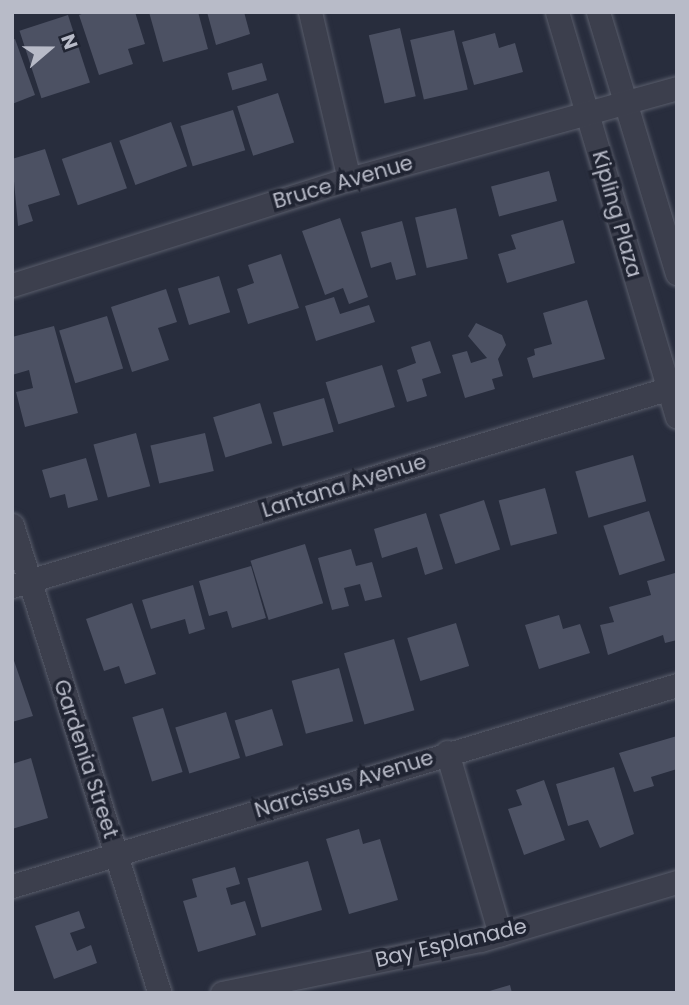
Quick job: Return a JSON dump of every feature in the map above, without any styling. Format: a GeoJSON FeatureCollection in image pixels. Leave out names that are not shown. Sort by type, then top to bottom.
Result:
{"type":"FeatureCollection","features":[{"type":"Feature","properties":{"kind":"street"},"geometry":{"type":"LineString","coordinates":[[310,12],[349,179]]}},
{"type":"Feature","properties":{"kind":"street","name":"Kipling Plaza"},"geometry":{"type":"LineString","coordinates":[[557,12],[673,387],[677,417]]}},
{"type":"Feature","properties":{"kind":"street","name":"Kipling Plaza"},"geometry":{"type":"LineString","coordinates":[[598,12],[677,273]]}},
{"type":"Feature","properties":{"kind":"street","name":"Bruce Avenue"},"geometry":{"type":"LineString","coordinates":[[12,285],[349,179],[677,89]]}},
{"type":"Feature","properties":{"kind":"street","name":"Lantana Avenue"},"geometry":{"type":"LineString","coordinates":[[21,583],[673,387]]}},
{"type":"Feature","properties":{"kind":"street","name":"Gardenia Street"},"geometry":{"type":"LineString","coordinates":[[12,525],[21,583],[116,853],[160,993]]}},
{"type":"Feature","properties":{"kind":"street","name":"Narcissus Avenue"},"geometry":{"type":"LineString","coordinates":[[12,886],[447,752],[677,685]]}},
{"type":"Feature","properties":{"kind":"street"},"geometry":{"type":"LineString","coordinates":[[447,752],[500,934]]}},
{"type":"Feature","properties":{"kind":"street","name":"Bay Esplanade"},"geometry":{"type":"LineString","coordinates":[[222,993],[500,934],[677,881]]}},
{"type":"Feature","properties":{"kind":"building"},"geometry":{"type":"Polygon","coordinates":[[[87,12],[135,12],[145,44],[128,49],[133,64],[99,75],[79,15],[87,12]]]}},
{"type":"Feature","properties":{"kind":"building"},"geometry":{"type":"Polygon","coordinates":[[[149,12],[198,12],[208,49],[163,62],[149,12]]]}},
{"type":"Feature","properties":{"kind":"building"},"geometry":{"type":"Polygon","coordinates":[[[207,12],[244,12],[250,34],[216,45],[207,12]]]}},
{"type":"Feature","properties":{"kind":"building"},"geometry":{"type":"Polygon","coordinates":[[[68,15],[90,83],[41,98],[19,31],[68,15]]]}},
{"type":"Feature","properties":{"kind":"building"},"geometry":{"type":"Polygon","coordinates":[[[400,28],[416,96],[385,103],[369,35],[400,28]]]}},
{"type":"Feature","properties":{"kind":"building"},"geometry":{"type":"Polygon","coordinates":[[[454,30],[468,89],[424,100],[410,40],[454,30]]]}},
{"type":"Feature","properties":{"kind":"building"},"geometry":{"type":"Polygon","coordinates":[[[495,33],[499,48],[515,43],[523,72],[474,85],[462,42],[495,33]]]}},
{"type":"Feature","properties":{"kind":"building"},"geometry":{"type":"Polygon","coordinates":[[[15,39],[35,95],[12,104],[12,40],[15,39]]]}},
{"type":"Feature","properties":{"kind":"building"},"geometry":{"type":"Polygon","coordinates":[[[262,63],[267,80],[232,90],[227,73],[262,63]]]}},
{"type":"Feature","properties":{"kind":"building"},"geometry":{"type":"Polygon","coordinates":[[[278,93],[294,142],[253,156],[237,106],[278,93]]]}},
{"type":"Feature","properties":{"kind":"building"},"geometry":{"type":"Polygon","coordinates":[[[233,110],[245,150],[193,166],[180,126],[233,110]]]}},
{"type":"Feature","properties":{"kind":"building"},"geometry":{"type":"Polygon","coordinates":[[[171,122],[187,166],[135,185],[119,141],[171,122]]]}},
{"type":"Feature","properties":{"kind":"building"},"geometry":{"type":"Polygon","coordinates":[[[111,142],[127,188],[78,205],[62,159],[111,142]]]}},
{"type":"Feature","properties":{"kind":"building"},"geometry":{"type":"Polygon","coordinates":[[[45,149],[60,195],[28,205],[33,221],[18,226],[12,159],[45,149]]]}},
{"type":"Feature","properties":{"kind":"building"},"geometry":{"type":"Polygon","coordinates":[[[549,171],[557,201],[499,216],[491,187],[549,171]]]}},
{"type":"Feature","properties":{"kind":"building"},"geometry":{"type":"Polygon","coordinates":[[[456,208],[468,259],[427,268],[415,217],[456,208]]]}},
{"type":"Feature","properties":{"kind":"building"},"geometry":{"type":"Polygon","coordinates":[[[340,218],[368,297],[349,304],[343,288],[325,295],[302,231],[340,218]]]}},
{"type":"Feature","properties":{"kind":"building"},"geometry":{"type":"Polygon","coordinates":[[[563,220],[575,263],[507,283],[498,254],[516,249],[511,235],[563,220]]]}},
{"type":"Feature","properties":{"kind":"building"},"geometry":{"type":"Polygon","coordinates":[[[402,221],[416,275],[396,280],[391,262],[371,268],[361,232],[402,221]]]}},
{"type":"Feature","properties":{"kind":"building"},"geometry":{"type":"Polygon","coordinates":[[[281,254],[299,308],[248,324],[237,289],[254,283],[248,265],[281,254]]]}},
{"type":"Feature","properties":{"kind":"building"},"geometry":{"type":"Polygon","coordinates":[[[219,276],[230,312],[189,325],[178,289],[219,276]]]}},
{"type":"Feature","properties":{"kind":"building"},"geometry":{"type":"Polygon","coordinates":[[[166,289],[177,322],[158,328],[169,360],[132,372],[111,307],[166,289]]]}},
{"type":"Feature","properties":{"kind":"building"},"geometry":{"type":"Polygon","coordinates":[[[334,297],[340,314],[369,305],[375,322],[316,341],[305,306],[334,297]]]}},
{"type":"Feature","properties":{"kind":"building"},"geometry":{"type":"Polygon","coordinates":[[[587,300],[605,359],[533,378],[527,358],[535,355],[534,349],[552,344],[543,313],[587,300]]]}},
{"type":"Feature","properties":{"kind":"building"},"geometry":{"type":"Polygon","coordinates":[[[107,316],[123,369],[75,383],[59,331],[107,316]]]}},
{"type":"Feature","properties":{"kind":"building"},"geometry":{"type":"Polygon","coordinates":[[[476,323],[502,335],[506,345],[498,359],[503,376],[492,379],[495,389],[465,398],[452,355],[467,351],[471,363],[487,358],[468,336],[476,323]]]}},
{"type":"Feature","properties":{"kind":"building"},"geometry":{"type":"Polygon","coordinates":[[[54,326],[78,413],[25,427],[16,392],[33,388],[29,370],[12,375],[12,337],[54,326]]]}},
{"type":"Feature","properties":{"kind":"building"},"geometry":{"type":"Polygon","coordinates":[[[430,341],[441,373],[422,379],[427,396],[407,402],[397,370],[416,363],[411,347],[430,341]]]}},
{"type":"Feature","properties":{"kind":"building"},"geometry":{"type":"Polygon","coordinates":[[[382,365],[395,407],[338,424],[326,382],[382,365]]]}},
{"type":"Feature","properties":{"kind":"building"},"geometry":{"type":"Polygon","coordinates":[[[324,398],[334,432],[283,446],[273,413],[324,398]]]}},
{"type":"Feature","properties":{"kind":"building"},"geometry":{"type":"Polygon","coordinates":[[[260,403],[272,443],[225,457],[213,417],[260,403]]]}},
{"type":"Feature","properties":{"kind":"building"},"geometry":{"type":"Polygon","coordinates":[[[136,433],[150,486],[108,498],[93,444],[136,433]]]}},
{"type":"Feature","properties":{"kind":"building"},"geometry":{"type":"Polygon","coordinates":[[[205,433],[214,471],[159,484],[150,446],[205,433]]]}},
{"type":"Feature","properties":{"kind":"building"},"geometry":{"type":"Polygon","coordinates":[[[633,455],[646,501],[589,518],[575,472],[633,455]]]}},
{"type":"Feature","properties":{"kind":"building"},"geometry":{"type":"Polygon","coordinates":[[[86,458],[98,500],[68,508],[65,494],[50,498],[42,470],[86,458]]]}},
{"type":"Feature","properties":{"kind":"building"},"geometry":{"type":"Polygon","coordinates":[[[545,488],[557,533],[511,546],[499,500],[545,488]]]}},
{"type":"Feature","properties":{"kind":"building"},"geometry":{"type":"Polygon","coordinates":[[[484,500],[500,549],[455,564],[439,515],[484,500]]]}},
{"type":"Feature","properties":{"kind":"building"},"geometry":{"type":"Polygon","coordinates":[[[649,511],[665,560],[619,575],[603,526],[649,511]]]}},
{"type":"Feature","properties":{"kind":"building"},"geometry":{"type":"Polygon","coordinates":[[[426,513],[443,569],[425,575],[417,547],[382,558],[374,529],[426,513]]]}},
{"type":"Feature","properties":{"kind":"building"},"geometry":{"type":"Polygon","coordinates":[[[305,544],[323,603],[269,620],[250,561],[305,544]]]}},
{"type":"Feature","properties":{"kind":"building"},"geometry":{"type":"Polygon","coordinates":[[[351,549],[356,566],[372,562],[382,597],[365,601],[360,584],[344,588],[349,606],[332,610],[318,558],[351,549]]]}},
{"type":"Feature","properties":{"kind":"building"},"geometry":{"type":"Polygon","coordinates":[[[251,566],[266,618],[232,628],[227,611],[209,616],[199,581],[251,566]]]}},
{"type":"Feature","properties":{"kind":"building"},"geometry":{"type":"Polygon","coordinates":[[[675,573],[677,640],[665,643],[663,635],[608,655],[600,625],[614,622],[609,607],[651,595],[647,581],[675,573]]]}},
{"type":"Feature","properties":{"kind":"building"},"geometry":{"type":"Polygon","coordinates":[[[193,585],[205,629],[189,634],[185,619],[151,629],[142,600],[193,585]]]}},
{"type":"Feature","properties":{"kind":"building"},"geometry":{"type":"Polygon","coordinates":[[[132,603],[156,674],[125,684],[119,666],[104,671],[86,619],[132,603]]]}},
{"type":"Feature","properties":{"kind":"building"},"geometry":{"type":"Polygon","coordinates":[[[559,615],[563,629],[580,624],[590,653],[539,669],[525,625],[559,615]]]}},
{"type":"Feature","properties":{"kind":"building"},"geometry":{"type":"Polygon","coordinates":[[[456,623],[469,666],[420,681],[407,638],[456,623]]]}},
{"type":"Feature","properties":{"kind":"building"},"geometry":{"type":"Polygon","coordinates":[[[394,639],[414,710],[364,724],[344,653],[394,639]]]}},
{"type":"Feature","properties":{"kind":"building"},"geometry":{"type":"Polygon","coordinates":[[[12,655],[33,716],[12,722],[12,655]]]}},
{"type":"Feature","properties":{"kind":"building"},"geometry":{"type":"Polygon","coordinates":[[[339,668],[353,721],[306,734],[292,681],[339,668]]]}},
{"type":"Feature","properties":{"kind":"building"},"geometry":{"type":"Polygon","coordinates":[[[163,708],[183,772],[152,781],[132,717],[163,708]]]}},
{"type":"Feature","properties":{"kind":"building"},"geometry":{"type":"Polygon","coordinates":[[[272,709],[283,745],[246,757],[235,720],[272,709]]]}},
{"type":"Feature","properties":{"kind":"building"},"geometry":{"type":"Polygon","coordinates":[[[226,712],[240,758],[189,773],[175,727],[226,712]]]}},
{"type":"Feature","properties":{"kind":"building"},"geometry":{"type":"Polygon","coordinates":[[[677,736],[677,769],[651,777],[654,786],[634,792],[619,753],[677,736]]]}},
{"type":"Feature","properties":{"kind":"building"},"geometry":{"type":"Polygon","coordinates":[[[31,758],[48,818],[12,829],[12,764],[31,758]]]}},
{"type":"Feature","properties":{"kind":"building"},"geometry":{"type":"Polygon","coordinates":[[[614,767],[634,834],[600,848],[588,820],[568,826],[556,784],[614,767]]]}},
{"type":"Feature","properties":{"kind":"building"},"geometry":{"type":"Polygon","coordinates":[[[544,780],[565,840],[524,855],[508,809],[522,805],[516,790],[544,780]]]}},
{"type":"Feature","properties":{"kind":"building"},"geometry":{"type":"Polygon","coordinates":[[[359,829],[363,844],[380,839],[398,900],[349,914],[326,839],[359,829]]]}},
{"type":"Feature","properties":{"kind":"building"},"geometry":{"type":"Polygon","coordinates":[[[308,861],[322,910],[261,927],[247,878],[308,861]]]}},
{"type":"Feature","properties":{"kind":"building"},"geometry":{"type":"Polygon","coordinates":[[[235,867],[240,884],[226,888],[231,905],[245,901],[256,935],[198,952],[183,901],[197,897],[192,879],[235,867]]]}},
{"type":"Feature","properties":{"kind":"building"},"geometry":{"type":"Polygon","coordinates":[[[79,911],[85,928],[70,933],[77,951],[91,945],[97,963],[54,979],[35,926],[79,911]]]}},
{"type":"Feature","properties":{"kind":"building"},"geometry":{"type":"Polygon","coordinates":[[[510,985],[512,993],[486,993],[486,992],[510,985]]]}}]}
